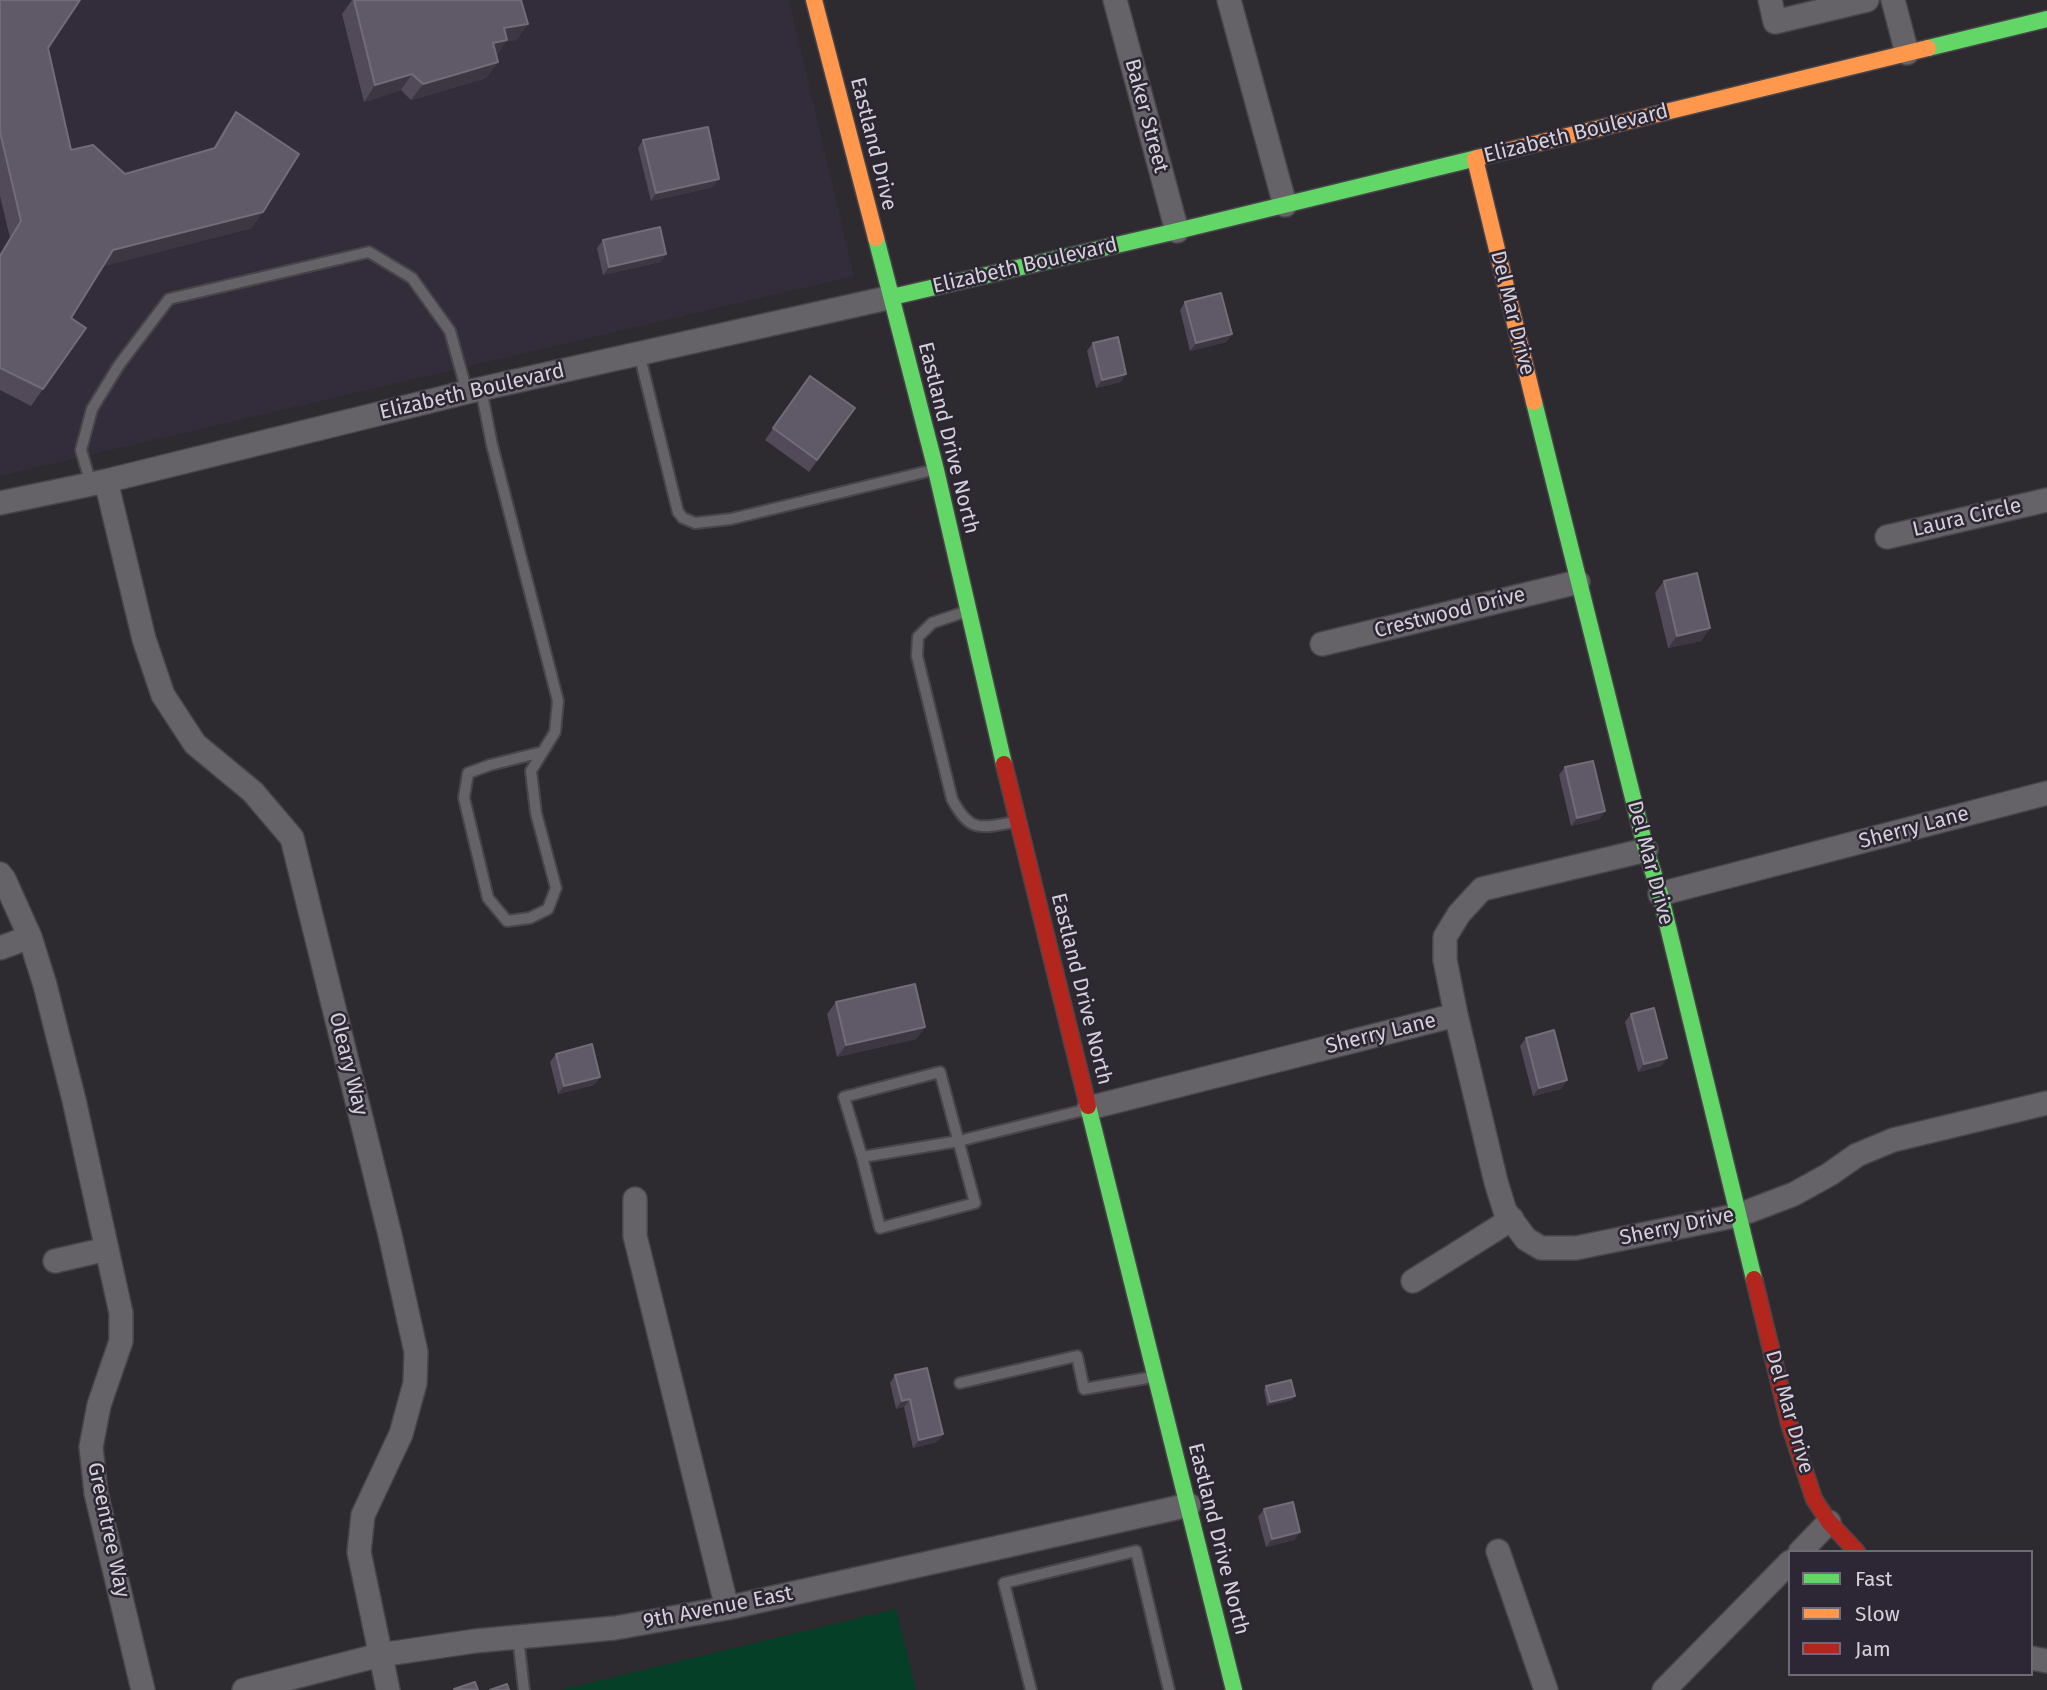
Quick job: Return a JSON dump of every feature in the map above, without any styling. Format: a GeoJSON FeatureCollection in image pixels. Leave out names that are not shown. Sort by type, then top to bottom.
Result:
{"type":"FeatureCollection","features":[{"type":"Feature","properties":{"kind":"street","name":"Eastland Drive"},"geometry":{"type":"LineString","coordinates":[[814,0],[892,298]]}},
{"type":"Feature","properties":{"kind":"street","name":"Baker Street"},"geometry":{"type":"LineString","coordinates":[[1115,0],[1177,232]]}},
{"type":"Feature","properties":{"kind":"street"},"geometry":{"type":"LineString","coordinates":[[1229,0],[1285,205]]}},
{"type":"Feature","properties":{"kind":"street"},"geometry":{"type":"LineString","coordinates":[[1770,0],[1775,22],[1867,0]]}},
{"type":"Feature","properties":{"kind":"street"},"geometry":{"type":"LineString","coordinates":[[1893,0],[1908,53]]}},
{"type":"Feature","properties":{"kind":"street","name":"Elizabeth Boulevard"},"geometry":{"type":"LineString","coordinates":[[0,503],[98,483],[639,353],[1177,232],[2047,19]]}},
{"type":"Feature","properties":{"kind":"street","name":"Del Mar Drive"},"geometry":{"type":"LineString","coordinates":[[1475,159],[1578,582],[1646,850],[1660,894],[1789,1423],[1814,1499],[1829,1522],[1855,1550]]}},
{"type":"Feature","properties":{"kind":"street","name":"Eastland Drive North"},"geometry":{"type":"LineString","coordinates":[[892,298],[936,470],[1017,821],[1234,1690]]}},
{"type":"Feature","properties":{"kind":"street","name":"Oleary Way"},"geometry":{"type":"LineString","coordinates":[[98,483],[163,695],[195,744],[253,792],[292,838],[390,1235],[416,1352],[415,1383],[401,1434],[363,1515],[359,1552],[388,1690]]}},
{"type":"Feature","properties":{"kind":"street","name":"Laura Circle"},"geometry":{"type":"LineString","coordinates":[[1887,537],[2047,500]]}},
{"type":"Feature","properties":{"kind":"street","name":"Crestwood Drive"},"geometry":{"type":"LineString","coordinates":[[1322,644],[1578,582]]}},
{"type":"Feature","properties":{"kind":"street","name":"Sherry Lane"},"geometry":{"type":"LineString","coordinates":[[1660,894],[2047,793]]}},
{"type":"Feature","properties":{"kind":"street","name":"Sherry Lane"},"geometry":{"type":"LineString","coordinates":[[1089,1108],[1455,1015],[1445,960],[1445,937],[1459,915],[1482,889],[1646,850]]}},
{"type":"Feature","properties":{"kind":"street","name":"Greentree Way"},"geometry":{"type":"LineString","coordinates":[[0,874],[30,937],[45,985],[68,1074],[121,1313],[121,1340],[99,1405],[91,1447],[96,1493],[143,1690]]}},
{"type":"Feature","properties":{"kind":"street"},"geometry":{"type":"LineString","coordinates":[[0,948],[30,937]]}},
{"type":"Feature","properties":{"kind":"street","name":"Sherry Drive"},"geometry":{"type":"LineString","coordinates":[[1455,1015],[1496,1182],[1506,1211],[1526,1239],[1541,1248],[1576,1248],[1739,1215],[1794,1194],[1857,1155],[1893,1140],[2047,1103]]}},
{"type":"Feature","properties":{"kind":"street"},"geometry":{"type":"LineString","coordinates":[[635,1199],[635,1236],[727,1608]]}},
{"type":"Feature","properties":{"kind":"street"},"geometry":{"type":"LineString","coordinates":[[1413,1281],[1512,1219]]}},
{"type":"Feature","properties":{"kind":"street"},"geometry":{"type":"LineString","coordinates":[[55,1261],[107,1249]]}},
{"type":"Feature","properties":{"kind":"street","name":"9th Avenue East"},"geometry":{"type":"LineString","coordinates":[[244,1690],[380,1656],[475,1641],[615,1629],[727,1608],[1189,1505]]}},
{"type":"Feature","properties":{"kind":"street"},"geometry":{"type":"LineString","coordinates":[[1802,1550],[1829,1522]]}},
{"type":"Feature","properties":{"kind":"street"},"geometry":{"type":"LineString","coordinates":[[1498,1551],[1546,1690]]}},
{"type":"Feature","properties":{"kind":"street"},"geometry":{"type":"LineString","coordinates":[[1664,1690],[1788,1564]]}},
{"type":"Feature","properties":{"kind":"lane"},"geometry":{"type":"LineString","coordinates":[[98,483],[81,450],[92,409],[119,365],[169,299],[369,252],[412,278],[450,331],[474,391],[492,445],[558,701],[555,732],[531,771],[536,813],[556,888],[548,909],[530,918],[507,920],[488,898],[464,798],[468,773],[542,752]]}},
{"type":"Feature","properties":{"kind":"lane"},"geometry":{"type":"LineString","coordinates":[[639,353],[678,512],[683,518],[695,523],[731,519],[936,470]]}},
{"type":"Feature","properties":{"kind":"lane"},"geometry":{"type":"LineString","coordinates":[[968,611],[932,623],[918,637],[916,656],[952,799],[962,818],[984,828],[1017,821]]}},
{"type":"Feature","properties":{"kind":"lane"},"geometry":{"type":"LineString","coordinates":[[940,1072],[975,1203],[880,1228],[862,1157],[844,1097],[940,1072]]}},
{"type":"Feature","properties":{"kind":"lane"},"geometry":{"type":"LineString","coordinates":[[862,1157],[959,1141],[1089,1108]]}},
{"type":"Feature","properties":{"kind":"lane"},"geometry":{"type":"LineString","coordinates":[[960,1383],[1077,1356],[1084,1389],[1156,1376]]}},
{"type":"Feature","properties":{"kind":"lane"},"geometry":{"type":"LineString","coordinates":[[1031,1690],[1004,1583],[1136,1551],[1169,1690]]}},
{"type":"Feature","properties":{"kind":"lane"},"geometry":{"type":"LineString","coordinates":[[518,1637],[524,1690]]}},
{"type":"Feature","properties":{"kind":"shaded area"},"geometry":{"type":"Polygon","coordinates":[[[0,0],[789,0],[854,276],[0,476],[0,0]]]}},
{"type":"Feature","properties":{"kind":"green space"},"geometry":{"type":"Polygon","coordinates":[[[896,1609],[916,1690],[560,1690],[896,1609]]]}},
{"type":"Feature","properties":{"kind":"building"},"geometry":{"type":"Polygon","coordinates":[[[0,0],[80,0],[48,48],[71,150],[93,145],[125,174],[215,148],[236,112],[299,154],[263,212],[113,250],[71,318],[86,328],[43,389],[0,368],[0,256],[21,221],[0,132],[0,0]]]}},
{"type":"Feature","properties":{"kind":"building"},"geometry":{"type":"Polygon","coordinates":[[[354,0],[521,0],[528,24],[504,28],[507,40],[493,43],[498,62],[423,84],[412,74],[375,85],[354,0]]]}},
{"type":"Feature","properties":{"kind":"building"},"geometry":{"type":"Polygon","coordinates":[[[708,127],[719,179],[656,193],[643,140],[708,127]]]}},
{"type":"Feature","properties":{"kind":"building"},"geometry":{"type":"Polygon","coordinates":[[[660,227],[666,254],[609,267],[603,240],[660,227]]]}},
{"type":"Feature","properties":{"kind":"building"},"geometry":{"type":"Polygon","coordinates":[[[1221,293],[1232,334],[1196,343],[1185,302],[1221,293]]]}},
{"type":"Feature","properties":{"kind":"building"},"geometry":{"type":"Polygon","coordinates":[[[1118,337],[1126,374],[1102,380],[1093,343],[1118,337]]]}},
{"type":"Feature","properties":{"kind":"building"},"geometry":{"type":"Polygon","coordinates":[[[810,376],[855,408],[817,460],[773,428],[810,376]]]}},
{"type":"Feature","properties":{"kind":"building"},"geometry":{"type":"Polygon","coordinates":[[[1697,573],[1710,628],[1677,636],[1664,581],[1697,573]]]}},
{"type":"Feature","properties":{"kind":"building"},"geometry":{"type":"Polygon","coordinates":[[[1593,761],[1605,811],[1577,818],[1565,767],[1593,761]]]}},
{"type":"Feature","properties":{"kind":"building"},"geometry":{"type":"Polygon","coordinates":[[[915,984],[925,1027],[846,1045],[836,1002],[915,984]]]}},
{"type":"Feature","properties":{"kind":"building"},"geometry":{"type":"Polygon","coordinates":[[[1654,1008],[1667,1058],[1644,1064],[1631,1014],[1654,1008]]]}},
{"type":"Feature","properties":{"kind":"building"},"geometry":{"type":"Polygon","coordinates":[[[1554,1030],[1567,1080],[1539,1088],[1526,1038],[1554,1030]]]}},
{"type":"Feature","properties":{"kind":"building"},"geometry":{"type":"Polygon","coordinates":[[[592,1044],[600,1077],[564,1086],[556,1054],[592,1044]]]}},
{"type":"Feature","properties":{"kind":"building"},"geometry":{"type":"Polygon","coordinates":[[[927,1368],[943,1434],[919,1440],[910,1399],[902,1401],[895,1375],[927,1368]]]}},
{"type":"Feature","properties":{"kind":"building"},"geometry":{"type":"Polygon","coordinates":[[[1291,1380],[1295,1396],[1270,1402],[1266,1386],[1291,1380]]]}},
{"type":"Feature","properties":{"kind":"building"},"geometry":{"type":"Polygon","coordinates":[[[1293,1502],[1300,1532],[1272,1539],[1264,1509],[1293,1502]]]}},
{"type":"Feature","properties":{"kind":"building"},"geometry":{"type":"Polygon","coordinates":[[[475,1682],[478,1690],[454,1689],[475,1682]]]}},
{"type":"Feature","properties":{"kind":"building"},"geometry":{"type":"Polygon","coordinates":[[[507,1684],[509,1690],[490,1690],[507,1684]]]}},
{"type":"Feature","properties":{"kind":"traffic: fast"},"geometry":{"type":"LineString","coordinates":[[1928,48],[2047,19]]}},
{"type":"Feature","properties":{"kind":"traffic: fast"},"geometry":{"type":"LineString","coordinates":[[892,297],[1477,158]]}},
{"type":"Feature","properties":{"kind":"traffic: fast"},"geometry":{"type":"LineString","coordinates":[[876,238],[936,470],[1004,764]]}},
{"type":"Feature","properties":{"kind":"traffic: fast"},"geometry":{"type":"LineString","coordinates":[[1534,402],[1646,850],[1660,894],[1754,1279]]}},
{"type":"Feature","properties":{"kind":"traffic: fast"},"geometry":{"type":"LineString","coordinates":[[1088,1106],[1234,1690]]}},
{"type":"Feature","properties":{"kind":"traffic: slow"},"geometry":{"type":"LineString","coordinates":[[814,0],[876,238]]}},
{"type":"Feature","properties":{"kind":"traffic: slow"},"geometry":{"type":"LineString","coordinates":[[1477,158],[1928,48]]}},
{"type":"Feature","properties":{"kind":"traffic: slow"},"geometry":{"type":"LineString","coordinates":[[1475,159],[1534,402]]}},
{"type":"Feature","properties":{"kind":"traffic: jam"},"geometry":{"type":"LineString","coordinates":[[1004,764],[1088,1106]]}},
{"type":"Feature","properties":{"kind":"traffic: jam"},"geometry":{"type":"LineString","coordinates":[[1754,1279],[1789,1423],[1814,1499],[1829,1522],[1855,1550]]}}]}
